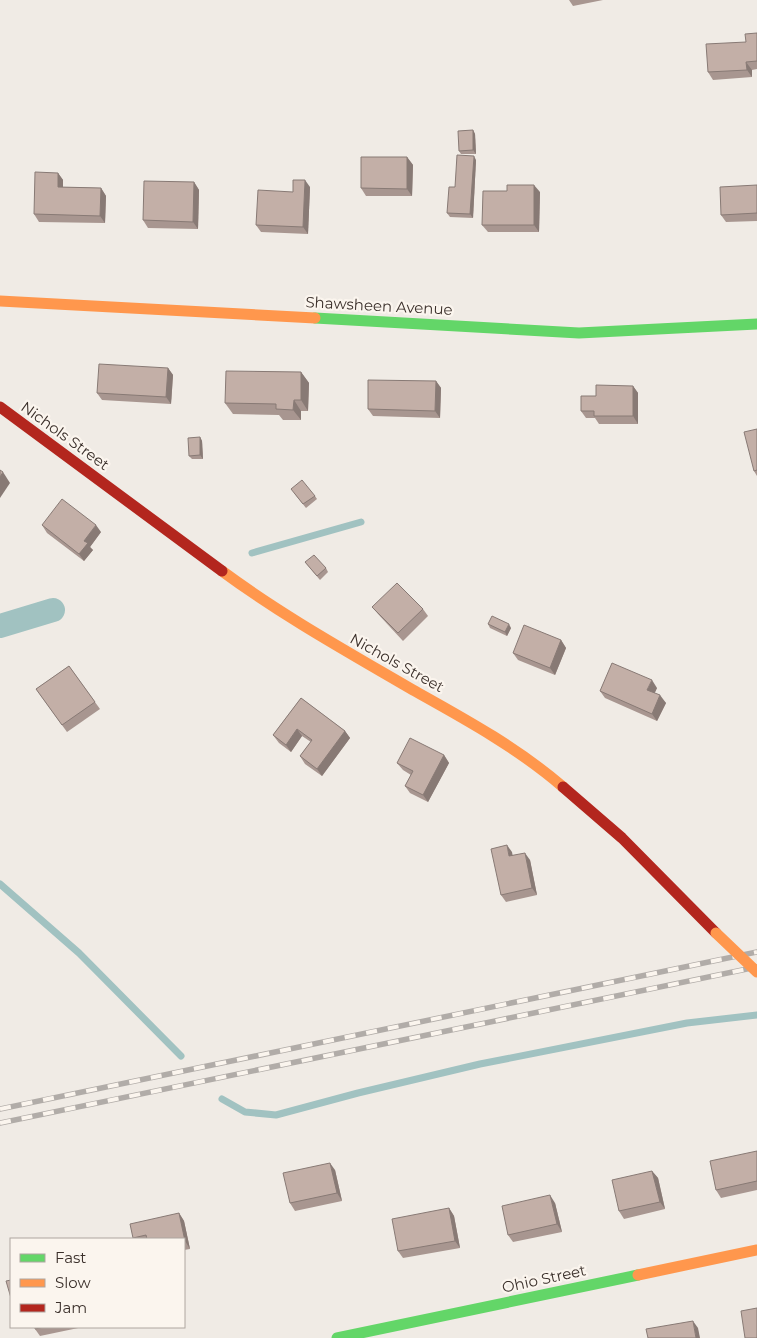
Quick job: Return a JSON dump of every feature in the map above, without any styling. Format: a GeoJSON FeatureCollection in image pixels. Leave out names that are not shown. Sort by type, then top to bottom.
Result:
{"type":"FeatureCollection","features":[{"type":"Feature","properties":{"kind":"street","name":"Shawsheen Avenue"},"geometry":{"type":"LineString","coordinates":[[0,301],[579,333],[757,324]]}},
{"type":"Feature","properties":{"kind":"street","name":"Nichols Street"},"geometry":{"type":"LineString","coordinates":[[0,407],[262,600],[322,638],[488,732],[554,779],[622,838],[757,972]]}},
{"type":"Feature","properties":{"kind":"street","name":"Ohio Street"},"geometry":{"type":"LineString","coordinates":[[337,1338],[757,1250]]}},
{"type":"Feature","properties":{"kind":"building"},"geometry":{"type":"Polygon","coordinates":[[[757,33],[757,61],[746,62],[747,70],[708,72],[706,44],[746,42],[745,34],[757,33]]]}},
{"type":"Feature","properties":{"kind":"building"},"geometry":{"type":"Polygon","coordinates":[[[473,130],[473,150],[459,151],[458,131],[473,130]]]}},
{"type":"Feature","properties":{"kind":"building"},"geometry":{"type":"Polygon","coordinates":[[[457,155],[474,156],[470,214],[447,213],[449,187],[455,187],[457,155]]]}},
{"type":"Feature","properties":{"kind":"building"},"geometry":{"type":"Polygon","coordinates":[[[361,157],[407,157],[407,189],[361,188],[361,157]]]}},
{"type":"Feature","properties":{"kind":"building"},"geometry":{"type":"Polygon","coordinates":[[[35,172],[58,173],[58,187],[101,188],[100,216],[34,214],[35,172]]]}},
{"type":"Feature","properties":{"kind":"building"},"geometry":{"type":"Polygon","coordinates":[[[293,180],[305,180],[303,227],[256,225],[258,190],[293,192],[293,180]]]}},
{"type":"Feature","properties":{"kind":"building"},"geometry":{"type":"Polygon","coordinates":[[[144,181],[194,182],[193,222],[143,220],[144,181]]]}},
{"type":"Feature","properties":{"kind":"building"},"geometry":{"type":"Polygon","coordinates":[[[507,185],[534,185],[534,225],[482,225],[483,191],[507,191],[507,185]]]}},
{"type":"Feature","properties":{"kind":"building"},"geometry":{"type":"Polygon","coordinates":[[[757,185],[757,213],[721,215],[720,187],[757,185]]]}},
{"type":"Feature","properties":{"kind":"building"},"geometry":{"type":"Polygon","coordinates":[[[99,364],[168,368],[166,397],[97,393],[99,364]]]}},
{"type":"Feature","properties":{"kind":"building"},"geometry":{"type":"Polygon","coordinates":[[[226,371],[301,372],[301,400],[294,400],[293,410],[276,409],[276,404],[225,403],[226,371]]]}},
{"type":"Feature","properties":{"kind":"building"},"geometry":{"type":"Polygon","coordinates":[[[368,380],[436,381],[435,411],[368,409],[368,380]]]}},
{"type":"Feature","properties":{"kind":"building"},"geometry":{"type":"Polygon","coordinates":[[[596,385],[633,386],[633,416],[594,416],[594,411],[581,411],[581,396],[596,396],[596,385]]]}},
{"type":"Feature","properties":{"kind":"building"},"geometry":{"type":"Polygon","coordinates":[[[757,429],[757,470],[754,471],[744,432],[757,429]]]}},
{"type":"Feature","properties":{"kind":"building"},"geometry":{"type":"Polygon","coordinates":[[[200,437],[200,455],[189,456],[188,438],[200,437]]]}},
{"type":"Feature","properties":{"kind":"building"},"geometry":{"type":"Polygon","coordinates":[[[302,480],[315,496],[303,504],[291,489],[302,480]]]}},
{"type":"Feature","properties":{"kind":"building"},"geometry":{"type":"Polygon","coordinates":[[[62,499],[96,525],[84,541],[88,543],[79,554],[42,525],[62,499]]]}},
{"type":"Feature","properties":{"kind":"building"},"geometry":{"type":"Polygon","coordinates":[[[314,555],[326,568],[317,576],[305,562],[314,555]]]}},
{"type":"Feature","properties":{"kind":"building"},"geometry":{"type":"Polygon","coordinates":[[[397,583],[423,609],[398,633],[372,607],[397,583]]]}},
{"type":"Feature","properties":{"kind":"building"},"geometry":{"type":"Polygon","coordinates":[[[492,616],[509,624],[505,632],[488,624],[492,616]]]}},
{"type":"Feature","properties":{"kind":"building"},"geometry":{"type":"Polygon","coordinates":[[[524,625],[561,640],[550,668],[513,653],[524,625]]]}},
{"type":"Feature","properties":{"kind":"building"},"geometry":{"type":"Polygon","coordinates":[[[612,663],[652,680],[647,690],[660,695],[652,714],[600,691],[612,663]]]}},
{"type":"Feature","properties":{"kind":"building"},"geometry":{"type":"Polygon","coordinates":[[[69,666],[95,702],[62,725],[36,689],[69,666]]]}},
{"type":"Feature","properties":{"kind":"building"},"geometry":{"type":"Polygon","coordinates":[[[301,698],[345,731],[317,769],[300,756],[312,740],[297,729],[286,745],[273,735],[301,698]]]}},
{"type":"Feature","properties":{"kind":"building"},"geometry":{"type":"Polygon","coordinates":[[[410,738],[444,755],[423,795],[405,786],[413,771],[397,763],[410,738]]]}},
{"type":"Feature","properties":{"kind":"building"},"geometry":{"type":"Polygon","coordinates":[[[507,845],[509,856],[525,853],[532,888],[501,895],[491,849],[507,845]]]}},
{"type":"Feature","properties":{"kind":"building"},"geometry":{"type":"Polygon","coordinates":[[[757,1151],[757,1181],[716,1190],[710,1161],[757,1151]]]}},
{"type":"Feature","properties":{"kind":"building"},"geometry":{"type":"Polygon","coordinates":[[[330,1163],[337,1193],[290,1203],[283,1173],[330,1163]]]}},
{"type":"Feature","properties":{"kind":"building"},"geometry":{"type":"Polygon","coordinates":[[[652,1171],[660,1202],[619,1211],[612,1180],[652,1171]]]}},
{"type":"Feature","properties":{"kind":"building"},"geometry":{"type":"Polygon","coordinates":[[[550,1195],[557,1224],[508,1235],[502,1206],[550,1195]]]}},
{"type":"Feature","properties":{"kind":"building"},"geometry":{"type":"Polygon","coordinates":[[[449,1208],[455,1241],[398,1251],[392,1219],[449,1208]]]}},
{"type":"Feature","properties":{"kind":"building"},"geometry":{"type":"Polygon","coordinates":[[[179,1213],[184,1238],[147,1238],[146,1235],[133,1238],[130,1224],[179,1213]]]}},
{"type":"Feature","properties":{"kind":"building"},"geometry":{"type":"Polygon","coordinates":[[[10,1280],[10,1295],[6,1281],[10,1280]]]}},
{"type":"Feature","properties":{"kind":"building"},"geometry":{"type":"Polygon","coordinates":[[[757,1308],[757,1338],[745,1338],[741,1311],[757,1308]]]}},
{"type":"Feature","properties":{"kind":"building"},"geometry":{"type":"Polygon","coordinates":[[[693,1321],[696,1338],[648,1338],[646,1329],[693,1321]]]}},
{"type":"Feature","properties":{"kind":"waterway"},"geometry":{"type":"LineString","coordinates":[[252,553],[361,522]]}},
{"type":"Feature","properties":{"kind":"waterway"},"geometry":{"type":"LineString","coordinates":[[0,626],[53,610]]}},
{"type":"Feature","properties":{"kind":"waterway"},"geometry":{"type":"LineString","coordinates":[[0,884],[79,953],[181,1056]]}},
{"type":"Feature","properties":{"kind":"waterway"},"geometry":{"type":"LineString","coordinates":[[222,1099],[245,1112],[276,1115],[480,1064],[687,1023],[757,1015]]}},
{"type":"Feature","properties":{"kind":"railway"},"geometry":{"type":"LineString","coordinates":[[0,1109],[757,952]]}},
{"type":"Feature","properties":{"kind":"railway"},"geometry":{"type":"LineString","coordinates":[[0,1123],[757,967]]}},
{"type":"Feature","properties":{"kind":"traffic: fast"},"geometry":{"type":"LineString","coordinates":[[315,318],[579,333],[757,324]]}},
{"type":"Feature","properties":{"kind":"traffic: fast"},"geometry":{"type":"LineString","coordinates":[[337,1338],[638,1275]]}},
{"type":"Feature","properties":{"kind":"traffic: slow"},"geometry":{"type":"LineString","coordinates":[[0,301],[315,318]]}},
{"type":"Feature","properties":{"kind":"traffic: slow"},"geometry":{"type":"LineString","coordinates":[[222,571],[316,633],[491,735],[528,759],[563,787]]}},
{"type":"Feature","properties":{"kind":"traffic: slow"},"geometry":{"type":"LineString","coordinates":[[716,933],[757,972]]}},
{"type":"Feature","properties":{"kind":"traffic: slow"},"geometry":{"type":"LineString","coordinates":[[638,1275],[757,1250]]}},
{"type":"Feature","properties":{"kind":"traffic: jam"},"geometry":{"type":"LineString","coordinates":[[0,407],[222,571]]}},
{"type":"Feature","properties":{"kind":"traffic: jam"},"geometry":{"type":"LineString","coordinates":[[563,787],[622,838],[716,933]]}}]}
